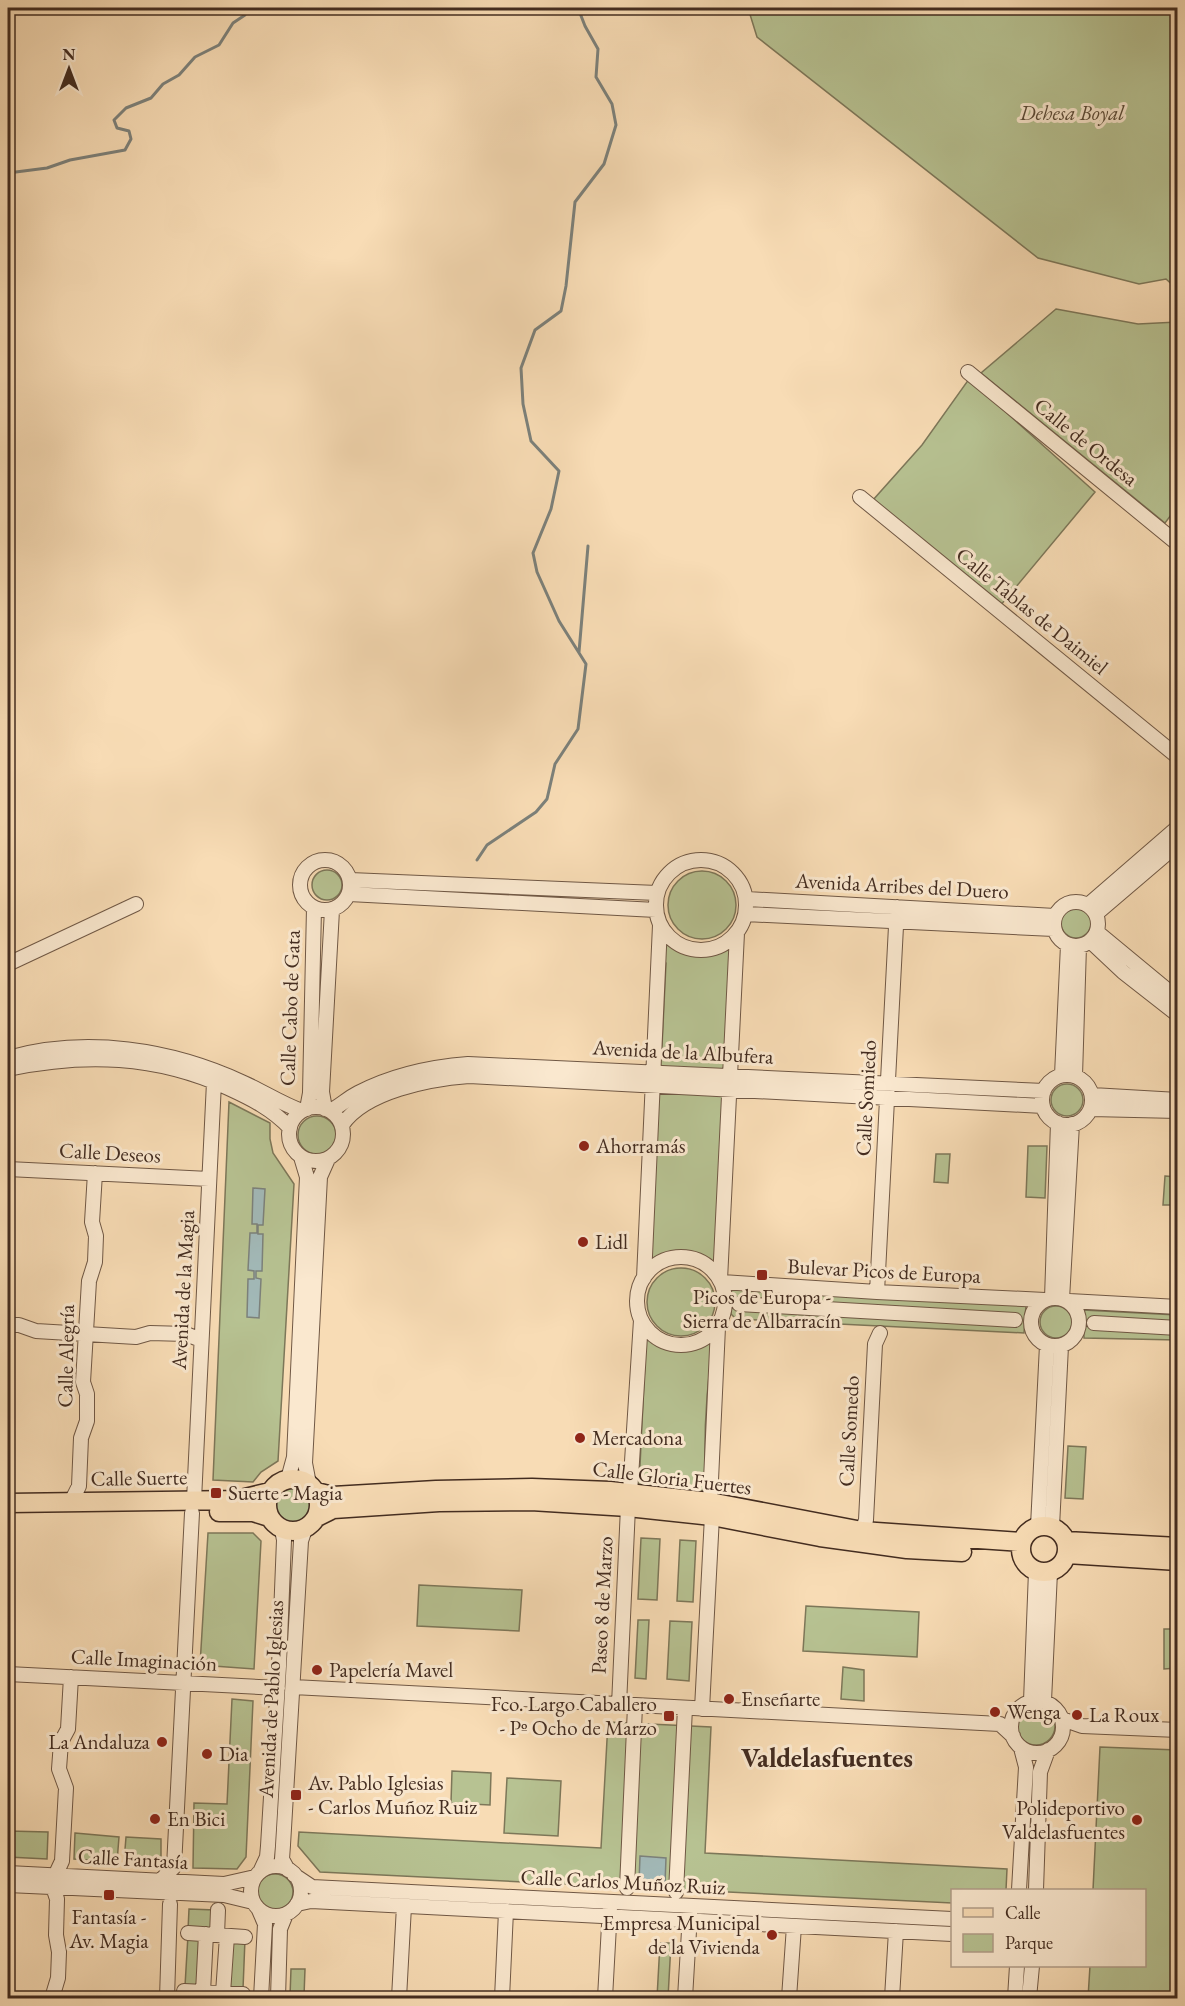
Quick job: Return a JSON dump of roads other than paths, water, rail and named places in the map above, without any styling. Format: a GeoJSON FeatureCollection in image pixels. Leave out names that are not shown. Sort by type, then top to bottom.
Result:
{"type":"FeatureCollection","features":[{"type":"Feature","properties":{"kind":"main road"},"geometry":{"type":"LineString","coordinates":[[296,1479],[313,1488],[320,1504],[311,1523],[293,1532],[276,1523],[267,1504],[270,1492],[278,1483],[296,1479]]}},
{"type":"Feature","properties":{"kind":"main road","name":"Calle Gloria Fuertes"},"geometry":{"type":"LineString","coordinates":[[313,1488],[333,1496],[436,1490],[532,1488],[1021,1549]]}},
{"type":"Feature","properties":{"kind":"main road","name":"Calle Suerte"},"geometry":{"type":"LineString","coordinates":[[8,1514],[193,1506],[237,1500],[270,1492]]}},
{"type":"Feature","properties":{"kind":"main road","name":"Calle Gloria Fuertes"},"geometry":{"type":"LineString","coordinates":[[311,1523],[333,1509],[439,1502],[629,1499]]}},
{"type":"Feature","properties":{"kind":"main road","name":"Calle Suerte"},"geometry":{"type":"LineString","coordinates":[[8,1503],[71,1502],[193,1506],[254,1512],[276,1523]]}},
{"type":"Feature","properties":{"kind":"main road","name":"Calle Gloria Fuertes"},"geometry":{"type":"LineString","coordinates":[[711,1509],[820,1537],[907,1549],[1021,1549]]}},
{"type":"Feature","properties":{"kind":"main road"},"geometry":{"type":"LineString","coordinates":[[1045,1526],[1062,1533],[1067,1548],[1060,1567],[1043,1571],[1021,1549],[1027,1533],[1045,1526]]}},
{"type":"Feature","properties":{"kind":"main road"},"geometry":{"type":"LineString","coordinates":[[1067,1548],[1178,1547]]}},
{"type":"Feature","properties":{"kind":"main road"},"geometry":{"type":"LineString","coordinates":[[1067,1548],[1178,1561]]}},
{"type":"Feature","properties":{"kind":"street","name":"Calle de Ordesa"},"geometry":{"type":"LineString","coordinates":[[968,372],[1178,544]]}},
{"type":"Feature","properties":{"kind":"street","name":"Calle Tablas de Daimiel"},"geometry":{"type":"LineString","coordinates":[[860,497],[1178,757]]}},
{"type":"Feature","properties":{"kind":"street"},"geometry":{"type":"LineString","coordinates":[[1068,1076],[1084,941],[1092,910],[1178,827]]}},
{"type":"Feature","properties":{"kind":"street"},"geometry":{"type":"LineString","coordinates":[[1092,910],[1178,844]]}},
{"type":"Feature","properties":{"kind":"street"},"geometry":{"type":"LineString","coordinates":[[660,925],[669,937],[682,946],[696,950],[712,949],[726,943],[737,933],[746,914],[747,899],[742,884],[732,871],[719,863],[704,859],[688,861],[674,868],[663,879],[657,893],[656,910],[660,925],[644,1278],[637,1300],[641,1320],[654,1335],[671,1344],[684,1345],[697,1342],[709,1336],[718,1327]]}},
{"type":"Feature","properties":{"kind":"street"},"geometry":{"type":"LineString","coordinates":[[326,860],[334,862],[347,872],[350,887],[339,907],[332,910],[314,908],[307,903],[300,888],[304,872],[309,865],[326,860]]}},
{"type":"Feature","properties":{"kind":"street"},"geometry":{"type":"LineString","coordinates":[[350,887],[657,893]]}},
{"type":"Feature","properties":{"kind":"street"},"geometry":{"type":"LineString","coordinates":[[350,887],[656,910]]}},
{"type":"Feature","properties":{"kind":"street","name":"Avenida Arribes del Duero"},"geometry":{"type":"LineString","coordinates":[[747,899],[897,914],[1054,923]]}},
{"type":"Feature","properties":{"kind":"street"},"geometry":{"type":"LineString","coordinates":[[1092,910],[1082,902],[1063,906],[1054,923],[1062,941],[1084,941],[1178,999]]}},
{"type":"Feature","properties":{"kind":"street"},"geometry":{"type":"LineString","coordinates":[[8,964],[136,904]]}},
{"type":"Feature","properties":{"kind":"street","name":"Calle Cabo de Gata"},"geometry":{"type":"LineString","coordinates":[[305,1110],[310,1093],[314,908]]}},
{"type":"Feature","properties":{"kind":"street","name":"Calle Cabo de Gata"},"geometry":{"type":"LineString","coordinates":[[328,1110],[322,1092],[332,910]]}},
{"type":"Feature","properties":{"kind":"street","name":"Avenida Arribes del Duero"},"geometry":{"type":"LineString","coordinates":[[746,914],[897,914]]}},
{"type":"Feature","properties":{"kind":"street","name":"Calle Somiedo"},"geometry":{"type":"LineString","coordinates":[[877,1292],[897,914]]}},
{"type":"Feature","properties":{"kind":"street"},"geometry":{"type":"LineString","coordinates":[[702,1709],[718,1327],[726,1299],[721,1281],[737,933]]}},
{"type":"Feature","properties":{"kind":"street"},"geometry":{"type":"LineString","coordinates":[[1084,941],[1178,1015]]}},
{"type":"Feature","properties":{"kind":"street"},"geometry":{"type":"LineString","coordinates":[[8,1058],[29,1052],[70,1048],[115,1048],[151,1052],[207,1068],[244,1083],[287,1106],[305,1110],[328,1110],[337,1117],[342,1125],[343,1141],[340,1149],[328,1159],[320,1177],[305,1458],[313,1488]]}},
{"type":"Feature","properties":{"kind":"street"},"geometry":{"type":"LineString","coordinates":[[8,1069],[82,1058],[151,1063],[214,1082],[250,1098],[276,1113],[290,1128]]}},
{"type":"Feature","properties":{"kind":"street","name":"Avenida de la Albufera"},"geometry":{"type":"LineString","coordinates":[[328,1110],[390,1078],[436,1066],[498,1064],[653,1079]]}},
{"type":"Feature","properties":{"kind":"street","name":"Avenida de la Albufera"},"geometry":{"type":"LineString","coordinates":[[342,1125],[348,1117],[368,1104],[392,1093],[436,1079],[469,1076],[653,1079],[888,1090],[1044,1091]]}},
{"type":"Feature","properties":{"kind":"street"},"geometry":{"type":"LineString","coordinates":[[1068,1076],[1086,1083],[1091,1102],[1080,1121],[1072,1124],[1058,1123],[1046,1113],[1043,1106],[1044,1091],[1048,1084],[1068,1076]]}},
{"type":"Feature","properties":{"kind":"street","name":"Avenida de la Magia"},"geometry":{"type":"LineString","coordinates":[[174,1867],[214,1082]]}},
{"type":"Feature","properties":{"kind":"street","name":"Avenida de la Albufera"},"geometry":{"type":"LineString","coordinates":[[888,1090],[1043,1106]]}},
{"type":"Feature","properties":{"kind":"street"},"geometry":{"type":"LineString","coordinates":[[1091,1102],[1178,1100]]}},
{"type":"Feature","properties":{"kind":"street"},"geometry":{"type":"LineString","coordinates":[[1091,1102],[1178,1111]]}},
{"type":"Feature","properties":{"kind":"street"},"geometry":{"type":"LineString","coordinates":[[288,1479],[293,1462],[307,1189],[307,1177],[301,1157],[291,1144],[290,1128],[296,1115],[305,1110]]}},
{"type":"Feature","properties":{"kind":"street"},"geometry":{"type":"LineString","coordinates":[[1057,1300],[1058,1123]]}},
{"type":"Feature","properties":{"kind":"street"},"geometry":{"type":"LineString","coordinates":[[1057,1300],[1072,1124]]}},
{"type":"Feature","properties":{"kind":"street"},"geometry":{"type":"LineString","coordinates":[[301,1157],[309,1161],[328,1159]]}},
{"type":"Feature","properties":{"kind":"street","name":"Calle Deseos"},"geometry":{"type":"LineString","coordinates":[[8,1169],[209,1179]]}},
{"type":"Feature","properties":{"kind":"street","name":"Calle Alegría"},"geometry":{"type":"LineString","coordinates":[[71,1502],[78,1486],[81,1438],[87,1421],[87,1394],[83,1382],[88,1281],[95,1262],[96,1236],[92,1222],[95,1173]]}},
{"type":"Feature","properties":{"kind":"street"},"geometry":{"type":"LineString","coordinates":[[644,1278],[652,1268],[676,1257],[702,1262],[721,1281]]}},
{"type":"Feature","properties":{"kind":"street","name":"Bulevar Picos de Europa"},"geometry":{"type":"LineString","coordinates":[[721,1281],[877,1292],[1178,1307]]}},
{"type":"Feature","properties":{"kind":"street"},"geometry":{"type":"LineString","coordinates":[[1057,1300],[1078,1313],[1078,1330],[1069,1342],[1054,1345],[1040,1341],[1033,1331],[1031,1320],[1035,1309],[1057,1300]]}},
{"type":"Feature","properties":{"kind":"street","name":"Bulevar Picos de Europa"},"geometry":{"type":"LineString","coordinates":[[740,1304],[1015,1320]]}},
{"type":"Feature","properties":{"kind":"street","name":"Paseo 8 de Marzo"},"geometry":{"type":"LineString","coordinates":[[619,1705],[641,1320]]}},
{"type":"Feature","properties":{"kind":"street"},"geometry":{"type":"LineString","coordinates":[[1094,1323],[1178,1328]]}},
{"type":"Feature","properties":{"kind":"street"},"geometry":{"type":"LineString","coordinates":[[8,1325],[20,1325],[36,1331],[136,1337],[150,1333],[186,1334],[201,1340]]}},
{"type":"Feature","properties":{"kind":"street","name":"Calle Somedo"},"geometry":{"type":"LineString","coordinates":[[866,1528],[875,1337]]}},
{"type":"Feature","properties":{"kind":"street"},"geometry":{"type":"LineString","coordinates":[[1045,1526],[1054,1345]]}},
{"type":"Feature","properties":{"kind":"street","name":"Avenida de Pablo Iglesias"},"geometry":{"type":"LineString","coordinates":[[257,1874],[267,1857],[278,1688],[284,1540],[276,1523]]}},
{"type":"Feature","properties":{"kind":"street","name":"Avenida de Pablo Iglesias"},"geometry":{"type":"LineString","coordinates":[[291,1872],[282,1859],[301,1541],[311,1523]]}},
{"type":"Feature","properties":{"kind":"street"},"geometry":{"type":"LineString","coordinates":[[1037,1701],[1043,1571]]}},
{"type":"Feature","properties":{"kind":"street","name":"Calle Imaginación"},"geometry":{"type":"LineString","coordinates":[[8,1674],[278,1688]]}},
{"type":"Feature","properties":{"kind":"street"},"geometry":{"type":"LineString","coordinates":[[52,1998],[58,1978],[59,1952],[54,1882],[62,1861],[66,1788],[59,1769],[61,1742],[68,1729],[71,1677]]}},
{"type":"Feature","properties":{"kind":"street"},"geometry":{"type":"LineString","coordinates":[[293,1687],[1000,1725],[1022,1705],[1037,1701],[1054,1707],[1062,1719],[1061,1738]]}},
{"type":"Feature","properties":{"kind":"street"},"geometry":{"type":"LineString","coordinates":[[627,1888],[635,1706]]}},
{"type":"Feature","properties":{"kind":"street"},"geometry":{"type":"LineString","coordinates":[[676,1892],[685,1708]]}},
{"type":"Feature","properties":{"kind":"street"},"geometry":{"type":"LineString","coordinates":[[1015,1713],[1011,1725],[1026,1767],[1019,1889]]}},
{"type":"Feature","properties":{"kind":"street"},"geometry":{"type":"LineString","coordinates":[[1062,1719],[1082,1726],[1178,1730]]}},
{"type":"Feature","properties":{"kind":"street"},"geometry":{"type":"LineString","coordinates":[[1000,1725],[1017,1742],[1034,1753],[1048,1750]]}},
{"type":"Feature","properties":{"kind":"street"},"geometry":{"type":"LineString","coordinates":[[1036,1889],[1040,1772],[1048,1750],[1061,1738],[1082,1726]]}},
{"type":"Feature","properties":{"kind":"street"},"geometry":{"type":"LineString","coordinates":[[261,1998],[265,1924],[250,1893],[257,1874],[268,1867],[279,1866],[291,1872],[301,1889],[297,1904],[286,1914],[280,1929],[278,1998]]}},
{"type":"Feature","properties":{"kind":"street"},"geometry":{"type":"LineString","coordinates":[[167,1998],[170,1904],[160,1887],[174,1867],[188,1888],[170,1904]]}},
{"type":"Feature","properties":{"kind":"street","name":"Calle Carlos Muñoz Ruiz"},"geometry":{"type":"LineString","coordinates":[[291,1872],[312,1887],[610,1902],[794,1926],[951,1934]]}},
{"type":"Feature","properties":{"kind":"street","name":"Calle Fantasía"},"geometry":{"type":"LineString","coordinates":[[8,1873],[54,1882]]}},
{"type":"Feature","properties":{"kind":"street","name":"Calle Fantasía"},"geometry":{"type":"LineString","coordinates":[[188,1888],[224,1884],[257,1874]]}},
{"type":"Feature","properties":{"kind":"street","name":"Calle Fantasía"},"geometry":{"type":"LineString","coordinates":[[8,1885],[54,1882],[188,1888],[228,1895],[256,1906]]}},
{"type":"Feature","properties":{"kind":"street","name":"Calle Carlos Muñoz Ruiz"},"geometry":{"type":"LineString","coordinates":[[297,1904],[311,1901],[609,1917],[690,1914],[951,1919]]}},
{"type":"Feature","properties":{"kind":"street"},"geometry":{"type":"LineString","coordinates":[[604,1998],[610,1902]]}},
{"type":"Feature","properties":{"kind":"street"},"geometry":{"type":"LineString","coordinates":[[256,1906],[267,1915],[286,1914]]}},
{"type":"Feature","properties":{"kind":"street"},"geometry":{"type":"LineString","coordinates":[[399,1998],[404,1906]]}},
{"type":"Feature","properties":{"kind":"street"},"geometry":{"type":"LineString","coordinates":[[218,1910],[217,1935],[223,1993]]}},
{"type":"Feature","properties":{"kind":"street"},"geometry":{"type":"LineString","coordinates":[[502,1998],[506,1911]]}},
{"type":"Feature","properties":{"kind":"street"},"geometry":{"type":"LineString","coordinates":[[686,1998],[690,1914]]}},
{"type":"Feature","properties":{"kind":"street"},"geometry":{"type":"LineString","coordinates":[[789,1998],[794,1926]]}},
{"type":"Feature","properties":{"kind":"street"},"geometry":{"type":"LineString","coordinates":[[892,1998],[896,1931]]}},
{"type":"Feature","properties":{"kind":"street"},"geometry":{"type":"LineString","coordinates":[[188,1933],[245,1937]]}},
{"type":"Feature","properties":{"kind":"street"},"geometry":{"type":"LineString","coordinates":[[203,1992],[217,1935]]}},
{"type":"Feature","properties":{"kind":"street"},"geometry":{"type":"LineString","coordinates":[[1014,1998],[1017,1967]]}},
{"type":"Feature","properties":{"kind":"street"},"geometry":{"type":"LineString","coordinates":[[1029,1998],[1032,1967]]}},
{"type":"Feature","properties":{"kind":"street"},"geometry":{"type":"LineString","coordinates":[[184,1991],[243,1994]]}},
{"type":"Feature","properties":{"kind":"water"},"geometry":{"type":"Polygon","coordinates":[[[253,1188],[265,1189],[263,1225],[258,1225],[258,1234],[263,1234],[262,1271],[256,1271],[256,1278],[261,1279],[259,1318],[247,1317],[248,1279],[254,1279],[254,1271],[248,1270],[250,1233],[257,1233],[257,1224],[252,1224],[253,1188]]]}},
{"type":"Feature","properties":{"kind":"water"},"geometry":{"type":"Polygon","coordinates":[[[640,1856],[666,1858],[665,1884],[639,1883],[640,1856]]]}},
{"type":"Feature","properties":{"kind":"waterway"},"geometry":{"type":"LineString","coordinates":[[8,173],[47,168],[70,160],[125,150],[131,139],[129,131],[117,128],[114,120],[126,108],[151,98],[163,84],[179,75],[195,57],[219,45],[233,23],[245,15],[248,8]]}},
{"type":"Feature","properties":{"kind":"waterway"},"geometry":{"type":"LineString","coordinates":[[477,860],[487,845],[536,812],[547,799],[555,764],[578,729],[586,664],[559,621],[537,572],[533,553],[551,509],[559,471],[531,441],[523,404],[521,368],[535,330],[561,311],[575,202],[604,164],[616,125],[612,104],[596,77],[598,49],[578,8]]}},
{"type":"Feature","properties":{"kind":"waterway"},"geometry":{"type":"LineString","coordinates":[[579,652],[588,546]]}},
{"type":"Feature","properties":{"kind":"place","name":"Ahorramás"},"geometry":{"type":"Point","coordinates":[584,1146]}},
{"type":"Feature","properties":{"kind":"place","name":"Lidl"},"geometry":{"type":"Point","coordinates":[583,1242]}},
{"type":"Feature","properties":{"kind":"place","name":"Picos de Europa - Sierra de Albarracín"},"geometry":{"type":"Point","coordinates":[762,1275]}},
{"type":"Feature","properties":{"kind":"place","name":"Mercadona"},"geometry":{"type":"Point","coordinates":[580,1438]}},
{"type":"Feature","properties":{"kind":"place","name":"Suerte - Magia"},"geometry":{"type":"Point","coordinates":[216,1493]}},
{"type":"Feature","properties":{"kind":"place","name":"Papelería Mavel"},"geometry":{"type":"Point","coordinates":[317,1670]}},
{"type":"Feature","properties":{"kind":"place","name":"Enseñarte"},"geometry":{"type":"Point","coordinates":[729,1699]}},
{"type":"Feature","properties":{"kind":"place","name":"Wenga"},"geometry":{"type":"Point","coordinates":[995,1712]}},
{"type":"Feature","properties":{"kind":"place","name":"La Roux"},"geometry":{"type":"Point","coordinates":[1077,1715]}},
{"type":"Feature","properties":{"kind":"place","name":"Fco. Largo Caballero - Pº Ocho de Marzo"},"geometry":{"type":"Point","coordinates":[669,1716]}},
{"type":"Feature","properties":{"kind":"place","name":"La Andaluza"},"geometry":{"type":"Point","coordinates":[162,1742]}},
{"type":"Feature","properties":{"kind":"place","name":"Dia"},"geometry":{"type":"Point","coordinates":[207,1754]}},
{"type":"Feature","properties":{"kind":"place","name":"Av. Pablo Iglesias - Carlos Muñoz Ruiz"},"geometry":{"type":"Point","coordinates":[296,1795]}},
{"type":"Feature","properties":{"kind":"place","name":"En Bici"},"geometry":{"type":"Point","coordinates":[155,1819]}},
{"type":"Feature","properties":{"kind":"place","name":"Polideportivo Valdelasfuentes"},"geometry":{"type":"Point","coordinates":[1137,1820]}},
{"type":"Feature","properties":{"kind":"place","name":"Fantasía - Av. Magia"},"geometry":{"type":"Point","coordinates":[109,1895]}},
{"type":"Feature","properties":{"kind":"place","name":"Empresa Municipal de la Vivienda"},"geometry":{"type":"Point","coordinates":[772,1935]}},
{"type":"Feature","properties":{"kind":"district","name":"Valdelasfuentes"},"geometry":{"type":"Point","coordinates":[827,1758]}},
{"type":"Feature","properties":{"kind":"park label","name":"Dehesa Boyal"},"geometry":{"type":"Point","coordinates":[1072,113]}}]}
